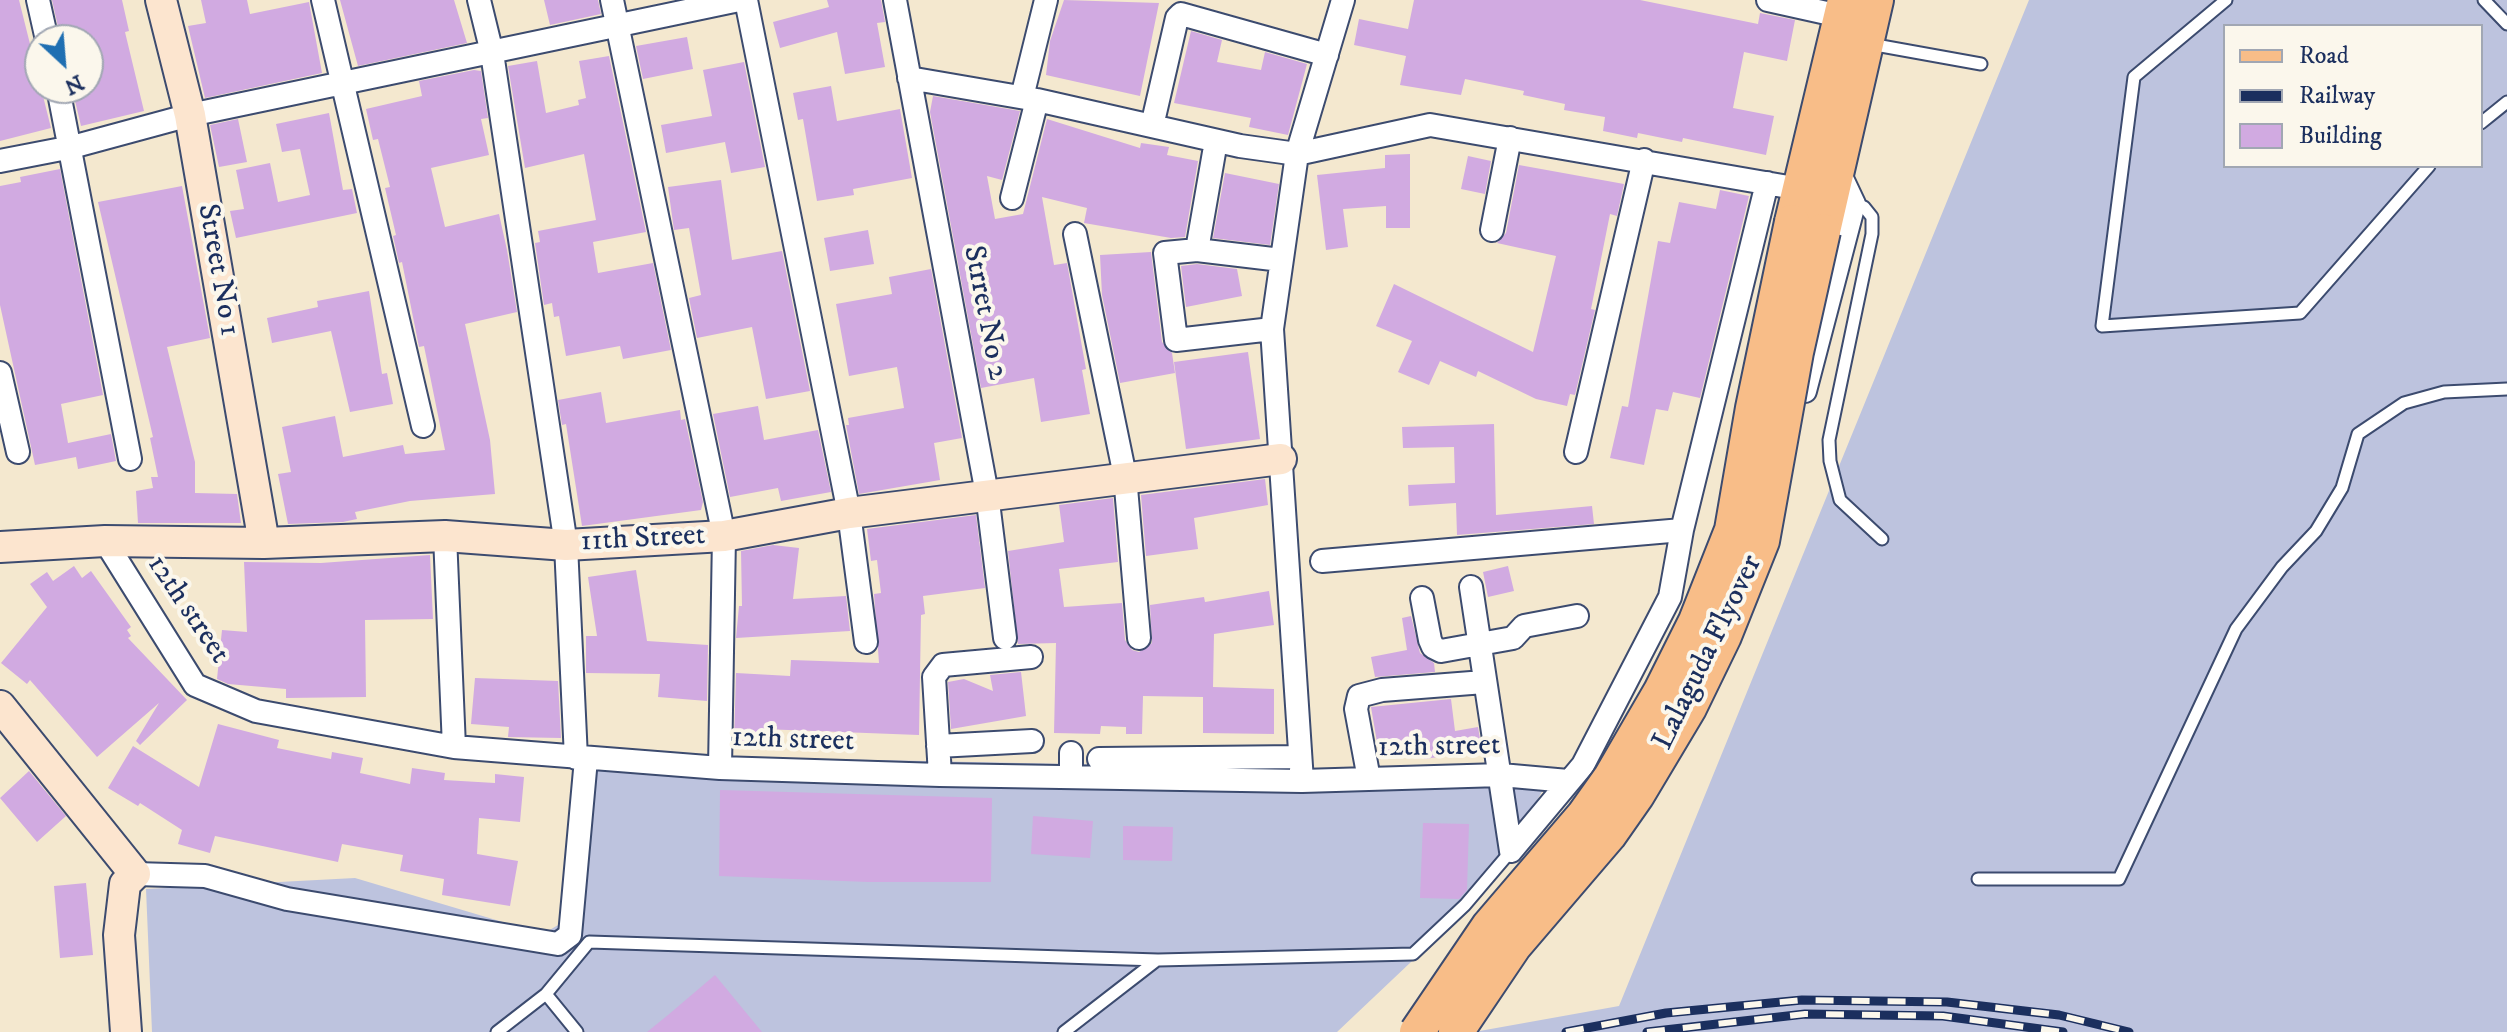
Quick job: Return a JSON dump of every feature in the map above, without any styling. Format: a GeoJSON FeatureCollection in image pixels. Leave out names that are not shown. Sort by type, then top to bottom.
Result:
{"type":"FeatureCollection","features":[{"type":"Feature","properties":{"kind":"main road","name":"Lalaguda Flyover"},"geometry":{"type":"LineString","coordinates":[[1417,1032],[1489,926],[1584,815],[1611,777],[1661,691],[1696,621],[1732,530],[1753,408],[1808,226],[1836,166],[1876,0]]}},
{"type":"Feature","properties":{"kind":"main road","name":"Lalaguda Flyover"},"geometry":{"type":"LineString","coordinates":[[1456,1032],[1514,946],[1609,835],[1637,795],[1689,708],[1724,636],[1762,541],[1793,364],[1808,226],[1784,186],[1843,8]]}},
{"type":"Feature","properties":{"kind":"street"},"geometry":{"type":"LineString","coordinates":[[38,0],[43,24]]}},
{"type":"Feature","properties":{"kind":"street","name":"Street No 1"},"geometry":{"type":"LineString","coordinates":[[161,0],[190,115],[264,543]]}},
{"type":"Feature","properties":{"kind":"street"},"geometry":{"type":"LineString","coordinates":[[323,0],[423,426]]}},
{"type":"Feature","properties":{"kind":"street"},"geometry":{"type":"LineString","coordinates":[[126,1032],[119,935],[125,884],[135,874],[205,876],[287,899],[348,911],[558,944],[570,935],[581,759],[566,545],[492,53],[479,0]]}},
{"type":"Feature","properties":{"kind":"street"},"geometry":{"type":"LineString","coordinates":[[612,0],[724,536],[720,768]]}},
{"type":"Feature","properties":{"kind":"street"},"geometry":{"type":"LineString","coordinates":[[0,161],[72,147],[190,115],[739,0]]}},
{"type":"Feature","properties":{"kind":"street"},"geometry":{"type":"LineString","coordinates":[[746,0],[849,513],[866,642]]}},
{"type":"Feature","properties":{"kind":"street","name":"Strret No 2"},"geometry":{"type":"LineString","coordinates":[[895,0],[987,494],[1005,638]]}},
{"type":"Feature","properties":{"kind":"street"},"geometry":{"type":"LineString","coordinates":[[1012,198],[1046,0]]}},
{"type":"Feature","properties":{"kind":"street"},"geometry":{"type":"LineString","coordinates":[[1302,781],[1272,329],[1297,154],[1343,0]]}},
{"type":"Feature","properties":{"kind":"street"},"geometry":{"type":"LineString","coordinates":[[1768,0],[1843,8]]}},
{"type":"Feature","properties":{"kind":"street"},"geometry":{"type":"LineString","coordinates":[[1152,126],[1177,18],[1181,14],[1327,55]]}},
{"type":"Feature","properties":{"kind":"street"},"geometry":{"type":"LineString","coordinates":[[909,78],[1030,98],[1216,141],[1297,154],[1430,125],[1784,186],[1682,530],[1670,597],[1583,765],[1511,851]]}},
{"type":"Feature","properties":{"kind":"street"},"geometry":{"type":"LineString","coordinates":[[62,104],[130,459]]}},
{"type":"Feature","properties":{"kind":"street"},"geometry":{"type":"LineString","coordinates":[[1492,230],[1510,138]]}},
{"type":"Feature","properties":{"kind":"street"},"geometry":{"type":"LineString","coordinates":[[1197,250],[1216,141]]}},
{"type":"Feature","properties":{"kind":"street"},"geometry":{"type":"LineString","coordinates":[[1576,452],[1644,160]]}},
{"type":"Feature","properties":{"kind":"street"},"geometry":{"type":"LineString","coordinates":[[1653,631],[1707,645],[1732,644],[1741,634],[1767,573],[1778,534],[1795,431],[1854,204],[1836,166]]}},
{"type":"Feature","properties":{"kind":"street"},"geometry":{"type":"LineString","coordinates":[[1075,234],[1125,476],[1139,638]]}},
{"type":"Feature","properties":{"kind":"street"},"geometry":{"type":"LineString","coordinates":[[1272,329],[1176,340],[1165,253],[1197,250],[1281,260]]}},
{"type":"Feature","properties":{"kind":"street"},"geometry":{"type":"LineString","coordinates":[[0,373],[18,452]]}},
{"type":"Feature","properties":{"kind":"street","name":"11th Street"},"geometry":{"type":"LineString","coordinates":[[0,547],[105,541],[264,543],[445,536],[566,545],[724,536],[849,513],[1125,476],[1281,459]]}},
{"type":"Feature","properties":{"kind":"street"},"geometry":{"type":"LineString","coordinates":[[1322,561],[1682,530]]}},
{"type":"Feature","properties":{"kind":"street"},"geometry":{"type":"LineString","coordinates":[[445,536],[454,747]]}},
{"type":"Feature","properties":{"kind":"street","name":"12th street"},"geometry":{"type":"LineString","coordinates":[[105,541],[195,685],[256,711],[454,747],[720,768],[940,775],[1071,777],[1114,762],[1302,781],[1501,775],[1568,781]]}},
{"type":"Feature","properties":{"kind":"street"},"geometry":{"type":"LineString","coordinates":[[1471,587],[1511,851]]}},
{"type":"Feature","properties":{"kind":"street"},"geometry":{"type":"LineString","coordinates":[[1422,598],[1435,649],[1478,647],[1517,636],[1524,626],[1577,616]]}},
{"type":"Feature","properties":{"kind":"street"},"geometry":{"type":"LineString","coordinates":[[940,775],[934,677],[943,665],[1031,657]]}},
{"type":"Feature","properties":{"kind":"street"},"geometry":{"type":"LineString","coordinates":[[1369,779],[1356,709],[1359,696],[1382,690],[1484,682]]}},
{"type":"Feature","properties":{"kind":"street"},"geometry":{"type":"LineString","coordinates":[[0,706],[135,874]]}},
{"type":"Feature","properties":{"kind":"street"},"geometry":{"type":"LineString","coordinates":[[938,746],[1032,741]]}},
{"type":"Feature","properties":{"kind":"street"},"geometry":{"type":"LineString","coordinates":[[1071,753],[1071,777]]}},
{"type":"Feature","properties":{"kind":"street"},"geometry":{"type":"LineString","coordinates":[[1114,762],[1300,757]]}},
{"type":"Feature","properties":{"kind":"lane"},"geometry":{"type":"LineString","coordinates":[[2226,0],[2134,77],[2102,326],[2300,313],[2427,168]]}},
{"type":"Feature","properties":{"kind":"lane"},"geometry":{"type":"LineString","coordinates":[[2484,0],[2507,24]]}},
{"type":"Feature","properties":{"kind":"lane"},"geometry":{"type":"LineString","coordinates":[[1866,44],[1981,64]]}},
{"type":"Feature","properties":{"kind":"lane"},"geometry":{"type":"LineString","coordinates":[[2483,121],[2507,102]]}},
{"type":"Feature","properties":{"kind":"lane"},"geometry":{"type":"LineString","coordinates":[[1854,204],[1864,207],[1872,217],[1872,234],[1829,440],[1830,461],[1840,500],[1882,539]]}},
{"type":"Feature","properties":{"kind":"lane"},"geometry":{"type":"LineString","coordinates":[[1978,879],[2119,879],[2236,629],[2282,567],[2316,531],[2342,488],[2358,434],[2404,403],[2444,392],[2507,389]]}},
{"type":"Feature","properties":{"kind":"lane"},"geometry":{"type":"LineString","coordinates":[[497,1032],[546,994],[589,942],[1158,960],[1413,954],[1465,905],[1511,851]]}},
{"type":"Feature","properties":{"kind":"lane"},"geometry":{"type":"LineString","coordinates":[[1064,1032],[1158,960]]}},
{"type":"Feature","properties":{"kind":"lane"},"geometry":{"type":"LineString","coordinates":[[546,994],[577,1032]]}},
{"type":"Feature","properties":{"kind":"shaded area"},"geometry":{"type":"Polygon","coordinates":[[[2029,0],[2507,0],[2507,1032],[1474,1032],[1619,1006],[2029,0]]]}},
{"type":"Feature","properties":{"kind":"shaded area"},"geometry":{"type":"Polygon","coordinates":[[[585,754],[1552,774],[1485,892],[1337,1032],[152,1032],[146,889],[355,878],[543,934],[585,909],[585,754]]]}},
{"type":"Feature","properties":{"kind":"building"},"geometry":{"type":"Polygon","coordinates":[[[0,0],[19,0],[25,24],[24,104],[45,104],[51,128],[0,141],[0,0]]]}},
{"type":"Feature","properties":{"kind":"building"},"geometry":{"type":"Polygon","coordinates":[[[52,0],[122,0],[129,31],[125,32],[144,111],[81,126],[76,104],[104,104],[104,24],[57,24],[52,0]]]}},
{"type":"Feature","properties":{"kind":"building"},"geometry":{"type":"Polygon","coordinates":[[[201,0],[247,0],[250,14],[309,2],[322,73],[205,98],[188,26],[206,23],[201,0]]]}},
{"type":"Feature","properties":{"kind":"building"},"geometry":{"type":"Polygon","coordinates":[[[340,0],[454,0],[467,43],[358,66],[340,0]]]}},
{"type":"Feature","properties":{"kind":"building"},"geometry":{"type":"Polygon","coordinates":[[[544,0],[598,0],[601,14],[550,25],[544,0]]]}},
{"type":"Feature","properties":{"kind":"building"},"geometry":{"type":"Polygon","coordinates":[[[827,0],[881,0],[885,22],[877,23],[885,67],[845,74],[837,32],[780,48],[773,22],[829,7],[827,0]]]}},
{"type":"Feature","properties":{"kind":"building"},"geometry":{"type":"Polygon","coordinates":[[[1064,0],[1159,3],[1140,96],[1046,75],[1050,41],[1064,0]]]}},
{"type":"Feature","properties":{"kind":"building"},"geometry":{"type":"Polygon","coordinates":[[[1414,0],[1640,0],[1758,24],[1760,13],[1795,20],[1787,61],[1744,52],[1733,108],[1774,116],[1766,155],[1683,138],[1682,142],[1638,133],[1637,138],[1603,131],[1605,117],[1564,110],[1565,104],[1523,95],[1524,91],[1465,79],[1461,95],[1400,85],[1406,56],[1354,45],[1359,19],[1408,29],[1414,0]]]}},
{"type":"Feature","properties":{"kind":"building"},"geometry":{"type":"Polygon","coordinates":[[[1191,31],[1222,40],[1217,62],[1261,70],[1265,52],[1307,64],[1288,135],[1249,127],[1251,118],[1174,103],[1191,31]]]}},
{"type":"Feature","properties":{"kind":"building"},"geometry":{"type":"Polygon","coordinates":[[[687,37],[693,69],[643,79],[636,46],[687,37]]]}},
{"type":"Feature","properties":{"kind":"building"},"geometry":{"type":"Polygon","coordinates":[[[609,56],[646,232],[593,242],[598,273],[653,263],[671,350],[623,359],[620,346],[566,356],[559,316],[554,317],[552,303],[544,305],[535,243],[540,242],[538,231],[596,220],[584,154],[525,168],[508,66],[537,61],[546,113],[579,105],[578,100],[586,98],[579,61],[609,56]]]}},
{"type":"Feature","properties":{"kind":"building"},"geometry":{"type":"Polygon","coordinates":[[[744,62],[765,167],[731,173],[725,142],[666,153],[661,125],[712,116],[703,70],[744,62]]]}},
{"type":"Feature","properties":{"kind":"building"},"geometry":{"type":"Polygon","coordinates":[[[481,71],[488,118],[481,119],[489,155],[431,168],[445,227],[499,214],[507,250],[517,312],[465,324],[490,440],[495,494],[410,501],[355,512],[357,519],[343,522],[288,524],[278,474],[291,472],[282,427],[335,416],[343,457],[403,445],[405,454],[445,450],[424,346],[419,347],[402,262],[399,263],[393,236],[396,235],[385,188],[390,187],[378,139],[373,140],[366,109],[422,96],[419,81],[481,71]]]}},
{"type":"Feature","properties":{"kind":"building"},"geometry":{"type":"Polygon","coordinates":[[[831,86],[837,121],[900,109],[912,178],[853,189],[854,195],[817,201],[803,119],[798,120],[793,93],[831,86]]]}},
{"type":"Feature","properties":{"kind":"building"},"geometry":{"type":"Polygon","coordinates":[[[933,96],[1020,111],[1002,180],[987,176],[995,219],[1023,214],[1047,119],[1140,148],[1141,143],[1169,147],[1167,155],[1198,161],[1185,237],[1171,238],[1084,223],[1087,208],[1042,197],[1054,265],[1067,263],[1086,369],[1082,370],[1090,414],[1041,422],[1034,378],[981,388],[930,112],[933,96]]]}},
{"type":"Feature","properties":{"kind":"building"},"geometry":{"type":"Polygon","coordinates":[[[329,113],[343,190],[352,189],[357,213],[236,238],[230,211],[244,209],[236,170],[270,163],[278,202],[310,195],[300,149],[282,152],[276,124],[329,113]]]}},
{"type":"Feature","properties":{"kind":"building"},"geometry":{"type":"Polygon","coordinates":[[[238,119],[247,162],[219,167],[210,125],[238,119]]]}},
{"type":"Feature","properties":{"kind":"building"},"geometry":{"type":"Polygon","coordinates":[[[1410,154],[1410,228],[1386,228],[1386,206],[1343,209],[1348,247],[1326,250],[1317,175],[1385,168],[1385,155],[1410,154]]]}},
{"type":"Feature","properties":{"kind":"building"},"geometry":{"type":"Polygon","coordinates":[[[1468,156],[1491,161],[1485,194],[1461,189],[1468,156]]]}},
{"type":"Feature","properties":{"kind":"building"},"geometry":{"type":"Polygon","coordinates":[[[1519,165],[1624,184],[1617,216],[1610,214],[1591,309],[1595,310],[1575,395],[1570,394],[1567,406],[1536,399],[1478,371],[1476,377],[1440,361],[1429,385],[1398,372],[1412,341],[1376,326],[1394,284],[1533,352],[1556,256],[1497,243],[1506,233],[1519,165]]]}},
{"type":"Feature","properties":{"kind":"building"},"geometry":{"type":"Polygon","coordinates":[[[60,169],[103,395],[61,404],[68,443],[111,434],[116,461],[78,469],[76,457],[35,465],[0,305],[0,186],[21,182],[20,177],[60,169]]]}},
{"type":"Feature","properties":{"kind":"building"},"geometry":{"type":"Polygon","coordinates":[[[1225,173],[1279,184],[1270,245],[1213,238],[1225,173]]]}},
{"type":"Feature","properties":{"kind":"building"},"geometry":{"type":"Polygon","coordinates":[[[721,180],[732,260],[782,251],[810,391],[766,399],[752,327],[697,338],[689,298],[701,295],[689,228],[674,230],[668,187],[721,180]]]}},
{"type":"Feature","properties":{"kind":"building"},"geometry":{"type":"Polygon","coordinates":[[[182,186],[210,338],[167,347],[195,462],[195,493],[237,494],[241,523],[138,523],[136,491],[153,488],[151,477],[158,477],[150,438],[153,437],[98,202],[182,186]]]}},
{"type":"Feature","properties":{"kind":"building"},"geometry":{"type":"Polygon","coordinates":[[[1720,190],[1749,196],[1700,398],[1673,392],[1668,411],[1656,409],[1644,465],[1610,458],[1622,406],[1628,407],[1658,241],[1670,243],[1679,202],[1716,209],[1720,190]]]}},
{"type":"Feature","properties":{"kind":"building"},"geometry":{"type":"Polygon","coordinates":[[[868,230],[874,264],[830,271],[824,238],[868,230]]]}},
{"type":"Feature","properties":{"kind":"building"},"geometry":{"type":"Polygon","coordinates":[[[1151,252],[1162,342],[1172,353],[1175,373],[1120,383],[1102,295],[1100,255],[1151,252]]]}},
{"type":"Feature","properties":{"kind":"building"},"geometry":{"type":"Polygon","coordinates":[[[1197,264],[1237,269],[1242,296],[1186,307],[1181,266],[1197,264]]]}},
{"type":"Feature","properties":{"kind":"building"},"geometry":{"type":"Polygon","coordinates":[[[931,269],[962,438],[934,443],[940,480],[859,494],[846,425],[849,425],[848,418],[904,408],[897,367],[849,376],[836,304],[892,294],[889,277],[931,269]]]}},
{"type":"Feature","properties":{"kind":"building"},"geometry":{"type":"Polygon","coordinates":[[[369,291],[382,374],[387,373],[393,404],[350,412],[331,331],[272,343],[267,318],[318,307],[317,301],[369,291]]]}},
{"type":"Feature","properties":{"kind":"building"},"geometry":{"type":"Polygon","coordinates":[[[1248,352],[1260,439],[1186,449],[1174,362],[1248,352]]]}},
{"type":"Feature","properties":{"kind":"building"},"geometry":{"type":"Polygon","coordinates":[[[601,392],[606,423],[680,410],[681,420],[685,419],[703,502],[701,510],[582,526],[566,424],[562,425],[558,400],[601,392]]]}},
{"type":"Feature","properties":{"kind":"building"},"geometry":{"type":"Polygon","coordinates":[[[758,406],[764,440],[818,430],[831,492],[781,501],[778,488],[730,497],[713,414],[758,406]]]}},
{"type":"Feature","properties":{"kind":"building"},"geometry":{"type":"Polygon","coordinates":[[[1494,424],[1496,515],[1592,506],[1594,524],[1457,535],[1456,503],[1409,506],[1408,485],[1455,483],[1454,447],[1403,448],[1402,427],[1494,424]]]}},
{"type":"Feature","properties":{"kind":"building"},"geometry":{"type":"Polygon","coordinates":[[[1265,479],[1268,505],[1194,518],[1198,549],[1146,556],[1141,495],[1265,479]]]}},
{"type":"Feature","properties":{"kind":"building"},"geometry":{"type":"Polygon","coordinates":[[[1113,498],[1118,562],[1059,569],[1064,607],[1122,603],[1125,640],[1132,650],[1139,652],[1152,643],[1150,605],[1204,597],[1205,602],[1269,591],[1274,625],[1214,634],[1213,687],[1274,689],[1274,734],[1203,733],[1203,697],[1143,696],[1142,734],[1126,734],[1126,727],[1101,726],[1100,734],[1054,733],[1056,643],[1018,644],[1008,551],[1064,542],[1059,505],[1113,498]]]}},
{"type":"Feature","properties":{"kind":"building"},"geometry":{"type":"Polygon","coordinates":[[[976,515],[985,588],[923,596],[925,614],[921,615],[919,735],[762,729],[761,743],[734,742],[736,673],[790,676],[791,660],[879,663],[874,594],[881,593],[877,560],[871,561],[867,529],[976,515]]]}},
{"type":"Feature","properties":{"kind":"building"},"geometry":{"type":"Polygon","coordinates":[[[773,545],[799,548],[793,599],[846,596],[850,631],[736,638],[739,606],[742,606],[741,551],[773,545]]]}},
{"type":"Feature","properties":{"kind":"building"},"geometry":{"type":"Polygon","coordinates":[[[430,555],[433,619],[365,620],[366,697],[286,698],[286,689],[228,684],[217,679],[222,630],[247,632],[244,562],[321,563],[430,555]]]}},
{"type":"Feature","properties":{"kind":"building"},"geometry":{"type":"Polygon","coordinates":[[[74,566],[82,578],[91,571],[131,627],[127,630],[131,636],[128,638],[187,700],[140,745],[136,741],[159,703],[97,757],[30,680],[27,684],[1,663],[47,607],[30,584],[47,572],[53,581],[74,566]]]}},
{"type":"Feature","properties":{"kind":"building"},"geometry":{"type":"Polygon","coordinates":[[[1508,566],[1514,591],[1488,597],[1483,572],[1508,566]]]}},
{"type":"Feature","properties":{"kind":"building"},"geometry":{"type":"Polygon","coordinates":[[[636,570],[647,641],[708,645],[707,701],[658,697],[660,674],[586,673],[586,636],[597,636],[588,577],[636,570]]]}},
{"type":"Feature","properties":{"kind":"building"},"geometry":{"type":"Polygon","coordinates":[[[1411,616],[1420,653],[1434,663],[1435,672],[1375,677],[1371,657],[1407,650],[1402,618],[1411,616]]]}},
{"type":"Feature","properties":{"kind":"building"},"geometry":{"type":"Polygon","coordinates":[[[1021,672],[1026,716],[951,729],[948,682],[964,679],[993,691],[990,675],[1021,672]]]}},
{"type":"Feature","properties":{"kind":"building"},"geometry":{"type":"Polygon","coordinates":[[[475,678],[558,681],[561,738],[508,737],[509,727],[471,724],[475,678]]]}},
{"type":"Feature","properties":{"kind":"building"},"geometry":{"type":"Polygon","coordinates":[[[1451,699],[1455,731],[1478,727],[1482,751],[1424,759],[1423,749],[1379,754],[1371,707],[1451,699]]]}},
{"type":"Feature","properties":{"kind":"building"},"geometry":{"type":"Polygon","coordinates":[[[218,724],[279,740],[277,748],[331,759],[332,752],[363,758],[360,773],[410,784],[412,768],[445,773],[444,780],[495,783],[495,774],[524,777],[520,822],[479,818],[477,854],[518,861],[510,906],[442,895],[444,879],[400,871],[403,855],[342,844],[338,862],[215,836],[210,853],[178,844],[182,830],[140,803],[138,806],[108,788],[133,746],[199,787],[218,724]]]}},
{"type":"Feature","properties":{"kind":"building"},"geometry":{"type":"Polygon","coordinates":[[[29,771],[66,816],[37,842],[0,798],[29,771]]]}},
{"type":"Feature","properties":{"kind":"building"},"geometry":{"type":"Polygon","coordinates":[[[720,790],[992,798],[991,882],[868,882],[719,876],[720,790]]]}},
{"type":"Feature","properties":{"kind":"building"},"geometry":{"type":"Polygon","coordinates":[[[1033,816],[1093,821],[1090,858],[1031,854],[1033,816]]]}},
{"type":"Feature","properties":{"kind":"building"},"geometry":{"type":"Polygon","coordinates":[[[1423,823],[1469,824],[1467,890],[1459,899],[1420,898],[1423,823]]]}},
{"type":"Feature","properties":{"kind":"building"},"geometry":{"type":"Polygon","coordinates":[[[1123,826],[1173,827],[1172,861],[1123,860],[1123,826]]]}},
{"type":"Feature","properties":{"kind":"building"},"geometry":{"type":"Polygon","coordinates":[[[86,883],[93,955],[60,958],[54,886],[86,883]]]}},
{"type":"Feature","properties":{"kind":"building"},"geometry":{"type":"Polygon","coordinates":[[[715,975],[762,1032],[647,1032],[668,1015],[715,975]]]}},
{"type":"Feature","properties":{"kind":"railway"},"geometry":{"type":"LineString","coordinates":[[1566,1032],[1666,1013],[1802,1000],[1947,1002],[2059,1015],[2129,1032]]}},
{"type":"Feature","properties":{"kind":"railway"},"geometry":{"type":"LineString","coordinates":[[1647,1032],[1805,1014],[1943,1016],[2063,1032]]}}]}
